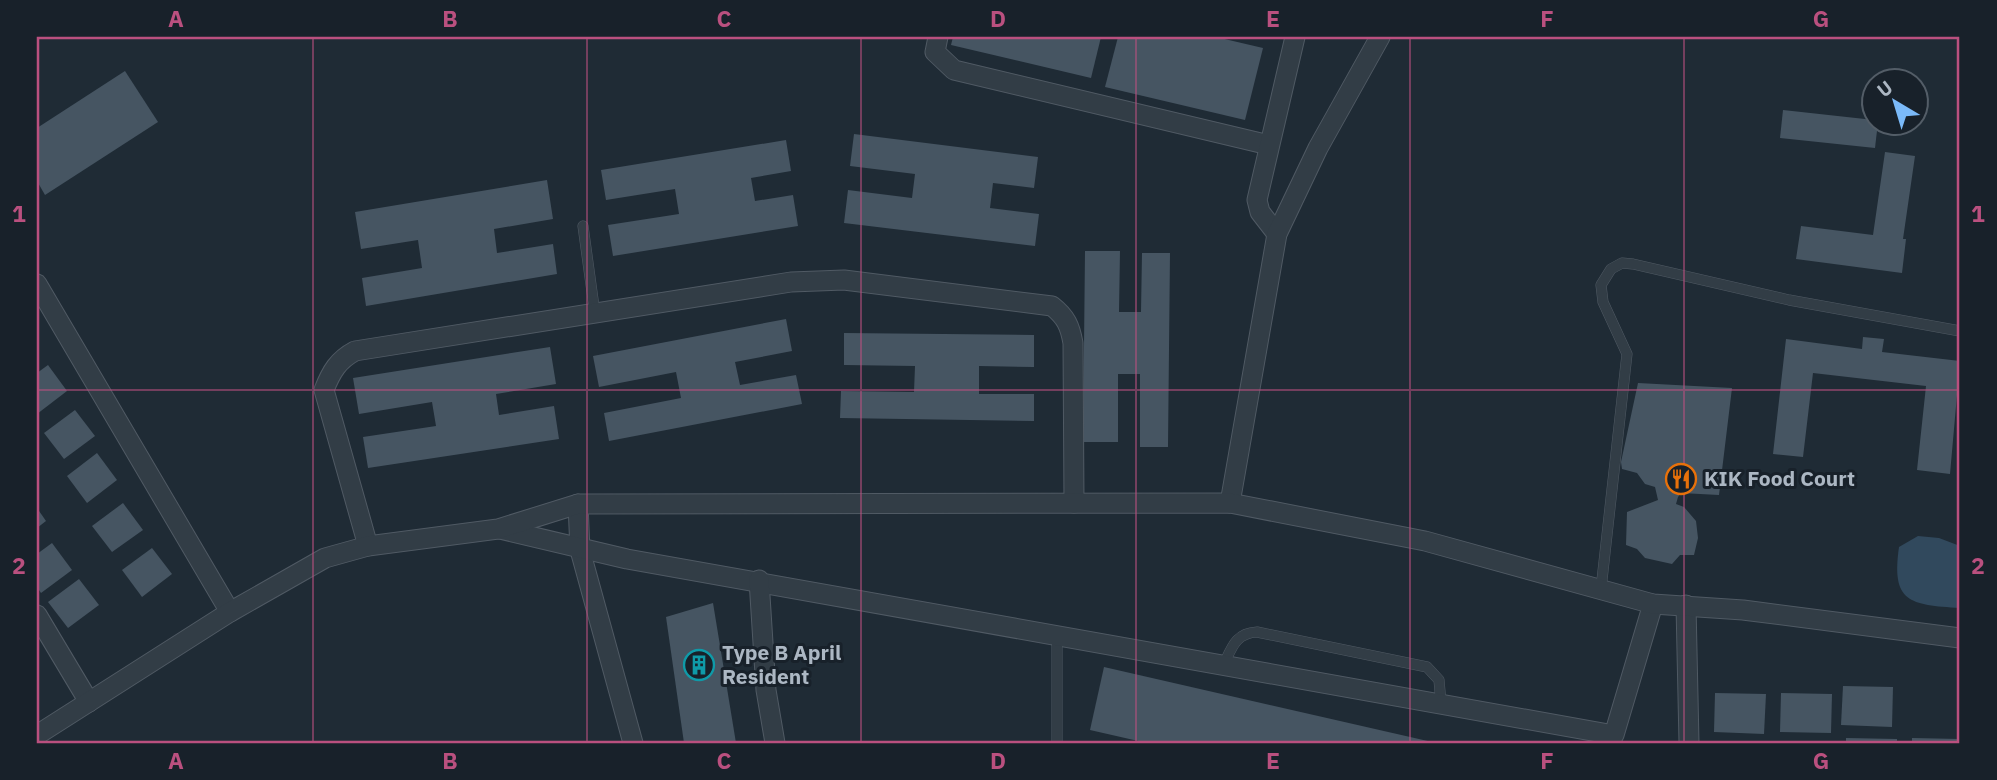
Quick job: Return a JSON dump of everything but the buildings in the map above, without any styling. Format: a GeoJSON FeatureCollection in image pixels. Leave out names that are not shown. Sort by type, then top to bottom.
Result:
{"type":"FeatureCollection","features":[{"type":"Feature","properties":{"kind":"street"},"geometry":{"type":"LineString","coordinates":[[939,37],[935,52],[954,70],[1269,145]]}},
{"type":"Feature","properties":{"kind":"street"},"geometry":{"type":"LineString","coordinates":[[1277,234],[1260,212],[1257,200],[1295,37]]}},
{"type":"Feature","properties":{"kind":"street"},"geometry":{"type":"LineString","coordinates":[[1230,503],[1277,234],[1318,148],[1380,37]]}},
{"type":"Feature","properties":{"kind":"street"},"geometry":{"type":"LineString","coordinates":[[368,546],[324,390],[331,372],[342,358],[355,351],[791,282],[844,279],[1052,306],[1069,324],[1073,343],[1074,503]]}},
{"type":"Feature","properties":{"kind":"street"},"geometry":{"type":"LineString","coordinates":[[37,284],[229,611]]}},
{"type":"Feature","properties":{"kind":"street"},"geometry":{"type":"LineString","coordinates":[[37,735],[229,611],[325,558],[368,546],[498,528],[578,504],[1230,503],[1425,541],[1653,604],[1686,605],[1960,638]]}},
{"type":"Feature","properties":{"kind":"street"},"geometry":{"type":"LineString","coordinates":[[578,504],[580,550],[633,743]]}},
{"type":"Feature","properties":{"kind":"street"},"geometry":{"type":"LineString","coordinates":[[498,528],[580,550],[1441,703],[1613,739],[1653,604]]}},
{"type":"Feature","properties":{"kind":"street"},"geometry":{"type":"LineString","coordinates":[[759,580],[766,690],[775,743]]}},
{"type":"Feature","properties":{"kind":"street"},"geometry":{"type":"LineString","coordinates":[[1686,605],[1689,743]]}},
{"type":"Feature","properties":{"kind":"street"},"geometry":{"type":"LineString","coordinates":[[37,615],[89,702]]}},
{"type":"Feature","properties":{"kind":"lane"},"geometry":{"type":"LineString","coordinates":[[583,226],[595,314]]}},
{"type":"Feature","properties":{"kind":"lane"},"geometry":{"type":"LineString","coordinates":[[1601,589],[1627,354],[1603,302],[1601,285],[1611,269],[1622,263],[1633,264],[1789,300],[1960,331]]}},
{"type":"Feature","properties":{"kind":"lane"},"geometry":{"type":"LineString","coordinates":[[1224,664],[1233,642],[1240,636],[1257,632],[1427,667],[1439,680],[1441,703]]}},
{"type":"Feature","properties":{"kind":"lane"},"geometry":{"type":"LineString","coordinates":[[1057,635],[1057,743]]}},
{"type":"Feature","properties":{"kind":"water"},"geometry":{"type":"Polygon","coordinates":[[[1918,536],[1939,538],[1960,546],[1960,608],[1916,602],[1901,590],[1897,565],[1899,547],[1918,536]]]}},
{"type":"Feature","properties":{"kind":"place","name":"KIK Food Court"},"geometry":{"type":"Point","coordinates":[1681,479]}},
{"type":"Feature","properties":{"kind":"place","name":"Type B April Resident"},"geometry":{"type":"Point","coordinates":[699,665]}}]}
